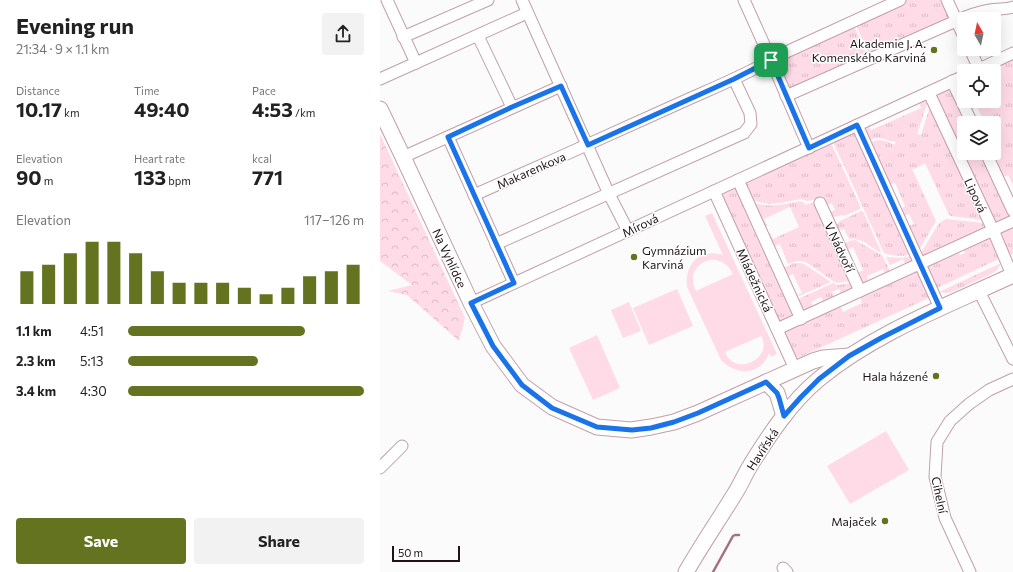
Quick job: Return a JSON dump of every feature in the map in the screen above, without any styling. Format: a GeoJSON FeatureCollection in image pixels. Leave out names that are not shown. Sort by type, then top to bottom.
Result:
{"type":"FeatureCollection","features":[{"type":"Feature","properties":{"kind":"street"},"geometry":{"type":"LineString","coordinates":[[387,0],[416,63]]}},
{"type":"Feature","properties":{"kind":"street"},"geometry":{"type":"LineString","coordinates":[[403,37],[488,0]]}},
{"type":"Feature","properties":{"kind":"street"},"geometry":{"type":"LineString","coordinates":[[522,0],[609,194],[628,231]]}},
{"type":"Feature","properties":{"kind":"street"},"geometry":{"type":"LineString","coordinates":[[744,0],[809,148]]}},
{"type":"Feature","properties":{"kind":"street","name":"Makarenkova"},"geometry":{"type":"LineString","coordinates":[[474,195],[734,79],[782,54],[900,0]]}},
{"type":"Feature","properties":{"kind":"street"},"geometry":{"type":"LineString","coordinates":[[947,0],[956,21]]}},
{"type":"Feature","properties":{"kind":"street"},"geometry":{"type":"LineString","coordinates":[[786,96],[956,21],[980,12],[1013,7]]}},
{"type":"Feature","properties":{"kind":"street"},"geometry":{"type":"LineString","coordinates":[[380,79],[528,13]]}},
{"type":"Feature","properties":{"kind":"street"},"geometry":{"type":"LineString","coordinates":[[478,36],[512,107]]}},
{"type":"Feature","properties":{"kind":"street"},"geometry":{"type":"LineString","coordinates":[[990,64],[1013,53]]}},
{"type":"Feature","properties":{"kind":"street"},"geometry":{"type":"LineString","coordinates":[[496,244],[744,133],[751,124],[750,113],[734,79]]}},
{"type":"Feature","properties":{"kind":"street","name":"Mírová"},"geometry":{"type":"LineString","coordinates":[[471,303],[957,79]]}},
{"type":"Feature","properties":{"kind":"street"},"geometry":{"type":"LineString","coordinates":[[952,81],[969,116]]}},
{"type":"Feature","properties":{"kind":"street"},"geometry":{"type":"LineString","coordinates":[[403,157],[561,86]]}},
{"type":"Feature","properties":{"kind":"street","name":"Lipová"},"geometry":{"type":"LineString","coordinates":[[929,93],[1013,275]]}},
{"type":"Feature","properties":{"kind":"street","name":"Na Vyhlídce"},"geometry":{"type":"LineString","coordinates":[[380,109],[471,303],[493,346],[522,385],[552,408],[597,427],[632,430],[651,428],[674,422],[698,413],[813,361],[822,358],[849,356]]}},
{"type":"Feature","properties":{"kind":"street"},"geometry":{"type":"LineString","coordinates":[[857,125],[940,308]]}},
{"type":"Feature","properties":{"kind":"street"},"geometry":{"type":"LineString","coordinates":[[448,137],[514,283]]}},
{"type":"Feature","properties":{"kind":"street"},"geometry":{"type":"LineString","coordinates":[[989,160],[1013,211]]}},
{"type":"Feature","properties":{"kind":"street","name":"Mládežnická"},"geometry":{"type":"LineString","coordinates":[[738,180],[800,319]]}},
{"type":"Feature","properties":{"kind":"street","name":"Mládežnická"},"geometry":{"type":"LineString","coordinates":[[714,191],[795,369]]}},
{"type":"Feature","properties":{"kind":"street","name":"V Nádvoří"},"geometry":{"type":"LineString","coordinates":[[820,203],[860,291]]}},
{"type":"Feature","properties":{"kind":"street"},"geometry":{"type":"LineString","coordinates":[[777,330],[1013,221]]}},
{"type":"Feature","properties":{"kind":"street","name":"Havířská"},"geometry":{"type":"LineString","coordinates":[[686,572],[735,494],[750,466],[784,416],[819,379],[849,356],[881,338],[940,308],[1013,275]]}},
{"type":"Feature","properties":{"kind":"street"},"geometry":{"type":"LineString","coordinates":[[979,291],[1013,359]]}},
{"type":"Feature","properties":{"kind":"street","name":"Cihelní"},"geometry":{"type":"LineString","coordinates":[[970,572],[945,518],[935,477],[938,442],[950,421],[969,404],[990,390],[1013,379]]}},
{"type":"Feature","properties":{"kind":"street"},"geometry":{"type":"LineString","coordinates":[[766,382],[777,393],[784,416]]}},
{"type":"Feature","properties":{"kind":"street"},"geometry":{"type":"LineString","coordinates":[[380,468],[402,446]]}},
{"type":"Feature","properties":{"kind":"green space"},"geometry":{"type":"Polygon","coordinates":[[[906,0],[941,0],[950,20],[870,56],[855,23],[906,0]]]}},
{"type":"Feature","properties":{"kind":"green space"},"geometry":{"type":"Polygon","coordinates":[[[853,24],[868,57],[790,92],[777,63],[779,59],[853,24]]]}},
{"type":"Feature","properties":{"kind":"green space"},"geometry":{"type":"Polygon","coordinates":[[[1013,57],[1013,185],[1008,175],[1002,178],[993,160],[1001,160],[1001,116],[982,116],[978,108],[1001,108],[1001,64],[998,64],[1013,57]]]}},
{"type":"Feature","properties":{"kind":"green space"},"geometry":{"type":"Polygon","coordinates":[[[949,88],[952,90],[957,99],[957,108],[962,108],[966,116],[957,116],[957,144],[936,99],[939,92],[949,88]]]}},
{"type":"Feature","properties":{"kind":"green space"},"geometry":{"type":"Polygon","coordinates":[[[922,100],[927,102],[927,104],[917,134],[921,135],[930,106],[982,220],[949,215],[925,163],[912,169],[936,221],[919,250],[909,226],[914,224],[909,214],[904,216],[900,210],[905,206],[895,183],[889,185],[870,142],[882,140],[894,145],[896,142],[880,138],[870,140],[865,132],[867,126],[869,126],[871,130],[921,108],[919,102],[922,100]]]}},
{"type":"Feature","properties":{"kind":"green space"},"geometry":{"type":"Polygon","coordinates":[[[851,133],[855,134],[911,254],[898,256],[884,253],[833,142],[851,133]]]}},
{"type":"Feature","properties":{"kind":"green space"},"geometry":{"type":"Polygon","coordinates":[[[380,134],[465,318],[459,341],[407,295],[388,291],[412,285],[380,261],[380,134]]]}},
{"type":"Feature","properties":{"kind":"green space"},"geometry":{"type":"Polygon","coordinates":[[[831,143],[861,208],[860,209],[844,216],[834,217],[827,213],[835,210],[832,203],[824,206],[820,201],[807,201],[801,199],[769,204],[751,200],[745,184],[746,182],[831,143]]]}},
{"type":"Feature","properties":{"kind":"green space"},"geometry":{"type":"Polygon","coordinates":[[[965,160],[987,160],[1010,213],[1009,217],[997,224],[994,223],[965,160]]]}},
{"type":"Feature","properties":{"kind":"green space"},"geometry":{"type":"Polygon","coordinates":[[[731,188],[737,189],[794,316],[782,323],[779,322],[721,197],[722,193],[731,188]]]}},
{"type":"Feature","properties":{"kind":"green space"},"geometry":{"type":"Polygon","coordinates":[[[800,201],[806,205],[813,202],[814,205],[818,204],[852,281],[836,283],[806,262],[797,261],[788,264],[780,244],[773,247],[767,233],[770,233],[773,239],[799,227],[790,207],[764,219],[767,225],[765,227],[751,202],[764,205],[781,205],[800,201]]]}},
{"type":"Feature","properties":{"kind":"green space"},"geometry":{"type":"Polygon","coordinates":[[[863,211],[881,252],[857,239],[849,239],[844,229],[838,231],[835,226],[840,221],[863,211]]]}},
{"type":"Feature","properties":{"kind":"green space"},"geometry":{"type":"Polygon","coordinates":[[[712,213],[777,354],[771,357],[769,353],[765,361],[754,370],[741,371],[734,369],[721,360],[687,287],[688,271],[695,260],[707,254],[715,253],[723,255],[705,216],[712,213]],[[709,260],[696,268],[694,272],[693,281],[696,291],[733,274],[729,267],[723,263],[717,260],[709,260]],[[761,336],[725,352],[730,360],[737,364],[752,362],[758,358],[762,351],[764,344],[761,336]]]}},
{"type":"Feature","properties":{"kind":"green space"},"geometry":{"type":"Polygon","coordinates":[[[946,219],[983,223],[984,225],[983,229],[923,256],[920,254],[939,223],[946,219]]]}},
{"type":"Feature","properties":{"kind":"green space"},"geometry":{"type":"Polygon","coordinates":[[[1013,224],[1013,254],[1007,257],[998,231],[1013,224]]]}},
{"type":"Feature","properties":{"kind":"green space"},"geometry":{"type":"Polygon","coordinates":[[[989,238],[991,239],[1001,258],[935,289],[927,267],[929,263],[957,249],[960,255],[965,253],[962,247],[989,238]]]}},
{"type":"Feature","properties":{"kind":"green space"},"geometry":{"type":"Polygon","coordinates":[[[855,240],[882,255],[891,273],[886,275],[883,269],[867,276],[869,283],[862,286],[857,273],[863,270],[853,247],[847,250],[842,244],[855,240]]]}},
{"type":"Feature","properties":{"kind":"green space"},"geometry":{"type":"Polygon","coordinates":[[[913,255],[913,262],[906,266],[903,259],[890,265],[886,257],[903,258],[913,255]]]}},
{"type":"Feature","properties":{"kind":"green space"},"geometry":{"type":"Polygon","coordinates":[[[794,263],[804,264],[831,282],[794,298],[802,293],[793,274],[787,277],[781,269],[794,263]]]}},
{"type":"Feature","properties":{"kind":"green space"},"geometry":{"type":"Polygon","coordinates":[[[1001,263],[997,270],[993,273],[952,292],[939,292],[1001,263]]]}},
{"type":"Feature","properties":{"kind":"green space"},"geometry":{"type":"Polygon","coordinates":[[[910,271],[918,271],[930,295],[929,298],[798,358],[792,354],[783,332],[840,306],[843,312],[862,303],[860,296],[910,271]]]}},
{"type":"Feature","properties":{"kind":"green space"},"geometry":{"type":"Polygon","coordinates":[[[833,283],[837,285],[852,283],[855,287],[843,297],[839,289],[832,292],[835,298],[824,304],[821,297],[811,302],[814,308],[803,312],[796,300],[833,283]]]}},
{"type":"Feature","properties":{"kind":"green space"},"geometry":{"type":"Polygon","coordinates":[[[677,289],[693,326],[649,345],[633,308],[677,289]]]}},
{"type":"Feature","properties":{"kind":"green space"},"geometry":{"type":"Polygon","coordinates":[[[629,302],[641,331],[623,338],[611,310],[629,302]]]}},
{"type":"Feature","properties":{"kind":"green space"},"geometry":{"type":"Polygon","coordinates":[[[597,335],[620,388],[593,400],[569,348],[597,335]]]}},
{"type":"Feature","properties":{"kind":"green space"},"geometry":{"type":"Polygon","coordinates":[[[886,431],[909,470],[850,504],[827,466],[886,431]]]}},
{"type":"Feature","properties":{"kind":"waterway"},"geometry":{"type":"LineString","coordinates":[[713,572],[733,536],[739,535]]}},
{"type":"Feature","properties":{"kind":"place","name":"Akademie J. A. Komenského Karviná"},"geometry":{"type":"Point","coordinates":[934,50]}},
{"type":"Feature","properties":{"kind":"place","name":"Gymnázium Karviná"},"geometry":{"type":"Point","coordinates":[634,257]}},
{"type":"Feature","properties":{"kind":"place","name":"Hala házené"},"geometry":{"type":"Point","coordinates":[936,376]}},
{"type":"Feature","properties":{"kind":"place","name":"Majaček"},"geometry":{"type":"Point","coordinates":[885,521]}},
{"type":"Feature","properties":{"kind":"route"},"geometry":{"type":"LineString","coordinates":[[771,60],[809,148],[857,125],[940,308],[849,356],[819,379],[784,416],[777,393],[766,382],[698,413],[674,422],[651,428],[632,430],[597,427],[552,408],[522,385],[493,346],[471,303],[514,283],[448,137],[561,86],[588,145],[734,79],[771,60]]}}]}
